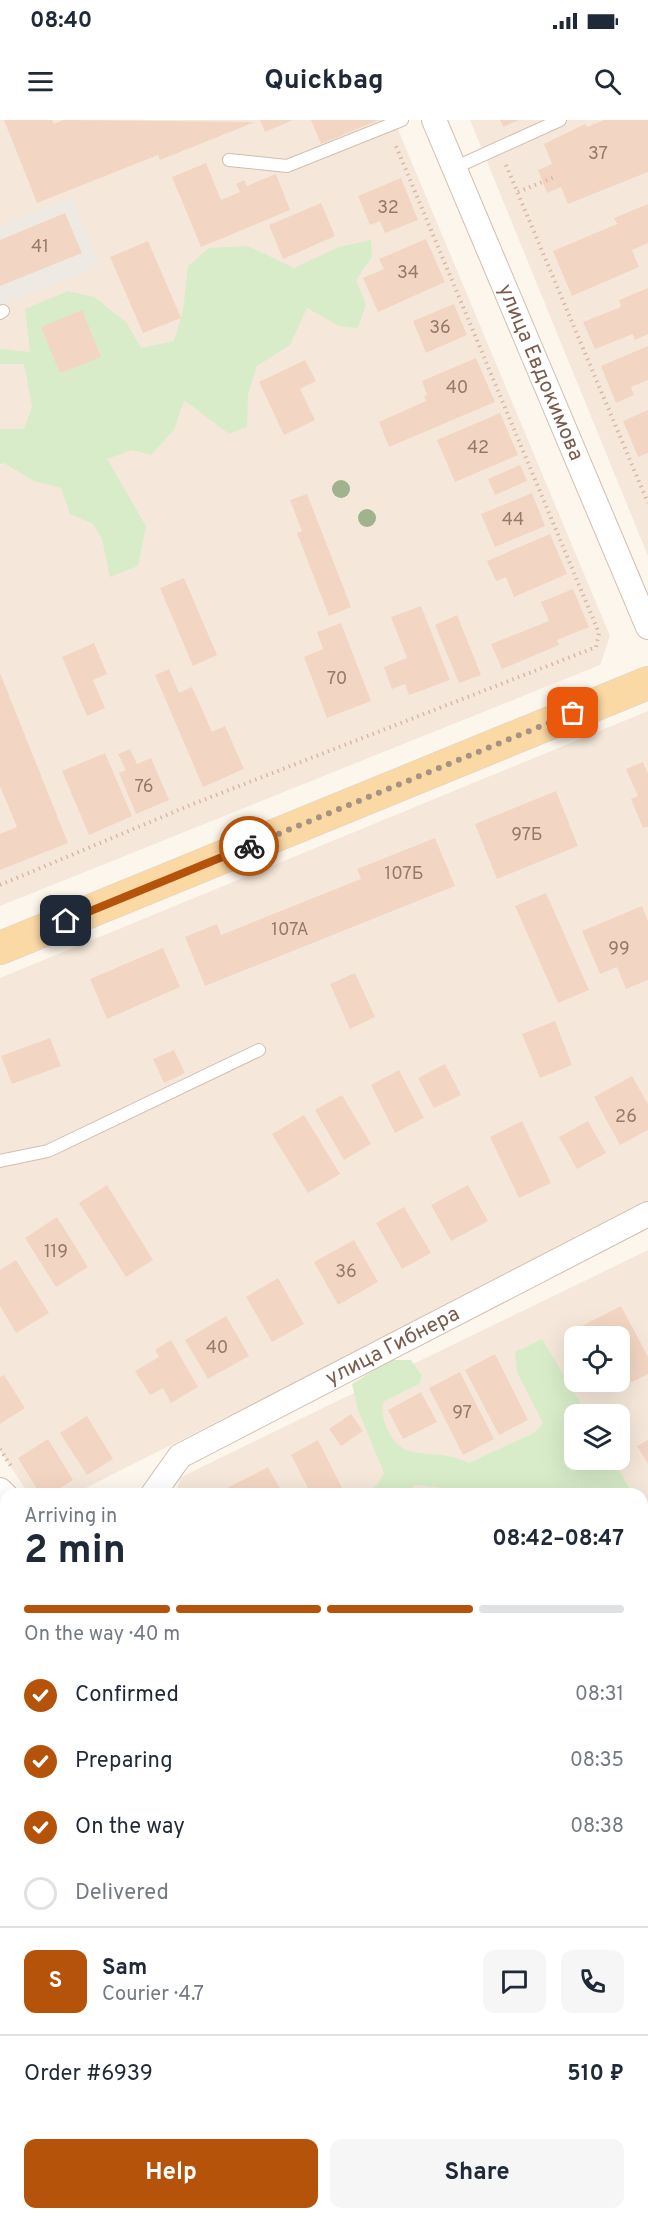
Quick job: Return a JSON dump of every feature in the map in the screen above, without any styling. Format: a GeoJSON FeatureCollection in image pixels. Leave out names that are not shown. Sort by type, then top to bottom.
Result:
{"type":"FeatureCollection","features":[{"type":"Feature","properties":{"kind":"main road"},"geometry":{"type":"LineString","coordinates":[[0,948],[648,682]]}},
{"type":"Feature","properties":{"kind":"street","name":"улица Евдокимова"},"geometry":{"type":"LineString","coordinates":[[434,120],[648,627]]}},
{"type":"Feature","properties":{"kind":"street","name":"улица Гибнера"},"geometry":{"type":"LineString","coordinates":[[157,1488],[180,1456],[648,1214]]}},
{"type":"Feature","properties":{"kind":"lane"},"geometry":{"type":"LineString","coordinates":[[229,160],[287,166],[402,120]]}},
{"type":"Feature","properties":{"kind":"lane"},"geometry":{"type":"LineString","coordinates":[[454,168],[560,120]]}},
{"type":"Feature","properties":{"kind":"lane"},"geometry":{"type":"LineString","coordinates":[[0,1161],[48,1151],[259,1050]]}},
{"type":"Feature","properties":{"kind":"path"},"geometry":{"type":"LineString","coordinates":[[0,885],[193,804],[596,647],[599,633],[394,142]]}},
{"type":"Feature","properties":{"kind":"path"},"geometry":{"type":"LineString","coordinates":[[499,148],[648,503]]}},
{"type":"Feature","properties":{"kind":"path"},"geometry":{"type":"LineString","coordinates":[[518,192],[557,176]]}},
{"type":"Feature","properties":{"kind":"shaded area"},"geometry":{"type":"Polygon","coordinates":[[[0,120],[394,120],[610,636],[600,665],[0,906],[0,120]]]}},
{"type":"Feature","properties":{"kind":"shaded area"},"geometry":{"type":"Polygon","coordinates":[[[470,120],[648,120],[648,556],[470,120]]]}},
{"type":"Feature","properties":{"kind":"shaded area"},"geometry":{"type":"Polygon","coordinates":[[[72,197],[100,266],[0,306],[0,226],[72,197]]]}},
{"type":"Feature","properties":{"kind":"shaded area"},"geometry":{"type":"Polygon","coordinates":[[[648,711],[648,1204],[86,1488],[25,1488],[0,1451],[0,978],[648,711]]]}},
{"type":"Feature","properties":{"kind":"shaded area"},"geometry":{"type":"Polygon","coordinates":[[[648,1250],[648,1488],[177,1488],[181,1477],[648,1250]]]}},
{"type":"Feature","properties":{"kind":"green space"},"geometry":{"type":"Polygon","coordinates":[[[371,240],[372,257],[356,280],[366,304],[358,328],[339,326],[307,308],[290,345],[257,366],[248,395],[247,427],[229,434],[184,400],[174,430],[151,455],[132,450],[107,459],[146,526],[138,566],[110,577],[102,539],[93,524],[70,514],[61,488],[34,481],[4,463],[0,464],[0,429],[24,429],[32,407],[24,364],[0,364],[0,349],[30,352],[25,309],[68,291],[94,297],[126,322],[141,348],[174,341],[183,310],[188,266],[209,248],[248,246],[294,268],[339,247],[371,240]]]}},
{"type":"Feature","properties":{"kind":"green space"},"geometry":{"type":"Polygon","coordinates":[[[542,1339],[564,1376],[564,1392],[574,1392],[581,1404],[564,1404],[564,1470],[619,1470],[629,1488],[445,1488],[416,1485],[412,1488],[374,1488],[384,1473],[358,1410],[352,1384],[390,1360],[411,1360],[422,1376],[419,1384],[383,1402],[383,1416],[388,1431],[398,1444],[410,1451],[452,1457],[469,1463],[534,1433],[543,1423],[517,1372],[515,1352],[542,1339]]]}},
{"type":"Feature","properties":{"kind":"building"},"geometry":{"type":"Polygon","coordinates":[[[4,120],[52,120],[54,124],[63,120],[255,122],[160,160],[158,155],[37,203],[4,120]]]}},
{"type":"Feature","properties":{"kind":"building"},"geometry":{"type":"Polygon","coordinates":[[[260,120],[293,120],[265,132],[260,120]]]}},
{"type":"Feature","properties":{"kind":"building"},"geometry":{"type":"Polygon","coordinates":[[[311,120],[379,120],[321,144],[311,120]]]}},
{"type":"Feature","properties":{"kind":"building"},"geometry":{"type":"Polygon","coordinates":[[[500,120],[519,120],[503,127],[500,120]]]}},
{"type":"Feature","properties":{"kind":"building"},"geometry":{"type":"Polygon","coordinates":[[[604,120],[648,120],[648,172],[568,204],[561,187],[547,193],[538,170],[552,164],[544,144],[585,124],[587,127],[604,120]]]}},
{"type":"Feature","properties":{"kind":"building"},"geometry":{"type":"Polygon","coordinates":[[[206,163],[221,200],[240,192],[236,184],[244,180],[247,186],[276,174],[290,210],[201,247],[172,177],[206,163]]]}},
{"type":"Feature","properties":{"kind":"building"},"geometry":{"type":"Polygon","coordinates":[[[401,178],[418,220],[385,233],[380,221],[370,225],[358,196],[401,178]]]}},
{"type":"Feature","properties":{"kind":"building"},"geometry":{"type":"Polygon","coordinates":[[[321,203],[335,236],[283,259],[269,225],[321,203]]]}},
{"type":"Feature","properties":{"kind":"building"},"geometry":{"type":"Polygon","coordinates":[[[648,204],[648,243],[632,250],[639,267],[572,296],[553,251],[617,224],[614,218],[648,204]]]}},
{"type":"Feature","properties":{"kind":"building"},"geometry":{"type":"Polygon","coordinates":[[[65,213],[82,253],[0,286],[0,240],[65,213]]]}},
{"type":"Feature","properties":{"kind":"building"},"geometry":{"type":"Polygon","coordinates":[[[426,239],[445,282],[378,312],[363,278],[384,269],[379,259],[426,239]]]}},
{"type":"Feature","properties":{"kind":"building"},"geometry":{"type":"Polygon","coordinates":[[[148,241],[181,318],[143,333],[110,257],[148,241]]]}},
{"type":"Feature","properties":{"kind":"building"},"geometry":{"type":"Polygon","coordinates":[[[648,288],[648,334],[635,340],[633,334],[595,349],[583,322],[621,307],[619,300],[648,288]]]}},
{"type":"Feature","properties":{"kind":"building"},"geometry":{"type":"Polygon","coordinates":[[[454,304],[467,335],[426,353],[413,321],[454,304]]]}},
{"type":"Feature","properties":{"kind":"building"},"geometry":{"type":"Polygon","coordinates":[[[82,310],[101,357],[60,373],[41,327],[82,310]]]}},
{"type":"Feature","properties":{"kind":"building"},"geometry":{"type":"Polygon","coordinates":[[[648,346],[648,380],[631,387],[634,395],[616,403],[601,366],[648,346]]]}},
{"type":"Feature","properties":{"kind":"building"},"geometry":{"type":"Polygon","coordinates":[[[476,358],[495,402],[389,447],[379,422],[426,401],[424,396],[427,395],[422,381],[476,358]]]}},
{"type":"Feature","properties":{"kind":"building"},"geometry":{"type":"Polygon","coordinates":[[[305,360],[316,381],[300,389],[315,420],[284,435],[259,382],[305,360]]]}},
{"type":"Feature","properties":{"kind":"building"},"geometry":{"type":"Polygon","coordinates":[[[648,410],[648,453],[638,457],[623,421],[648,410]]]}},
{"type":"Feature","properties":{"kind":"building"},"geometry":{"type":"Polygon","coordinates":[[[500,413],[518,455],[455,482],[437,440],[500,413]]]}},
{"type":"Feature","properties":{"kind":"building"},"geometry":{"type":"Polygon","coordinates":[[[520,465],[527,481],[495,495],[488,479],[520,465]]]}},
{"type":"Feature","properties":{"kind":"building"},"geometry":{"type":"Polygon","coordinates":[[[532,493],[545,526],[495,547],[481,514],[532,493]]]}},
{"type":"Feature","properties":{"kind":"building"},"geometry":{"type":"Polygon","coordinates":[[[307,494],[351,607],[329,616],[297,533],[302,531],[290,500],[307,494]]]}},
{"type":"Feature","properties":{"kind":"building"},"geometry":{"type":"Polygon","coordinates":[[[550,534],[567,574],[514,597],[506,577],[496,581],[487,561],[550,534]]]}},
{"type":"Feature","properties":{"kind":"building"},"geometry":{"type":"Polygon","coordinates":[[[184,578],[217,655],[193,666],[160,588],[184,578]]]}},
{"type":"Feature","properties":{"kind":"building"},"geometry":{"type":"Polygon","coordinates":[[[573,589],[589,627],[557,640],[559,645],[502,669],[491,644],[549,621],[541,602],[573,589]]]}},
{"type":"Feature","properties":{"kind":"building"},"geometry":{"type":"Polygon","coordinates":[[[421,606],[450,680],[409,695],[405,684],[392,689],[384,667],[407,658],[391,617],[421,606]]]}},
{"type":"Feature","properties":{"kind":"building"},"geometry":{"type":"Polygon","coordinates":[[[457,615],[481,675],[459,683],[435,625],[457,615]]]}},
{"type":"Feature","properties":{"kind":"building"},"geometry":{"type":"Polygon","coordinates":[[[341,623],[371,701],[327,718],[304,657],[323,649],[317,632],[341,623]]]}},
{"type":"Feature","properties":{"kind":"building"},"geometry":{"type":"Polygon","coordinates":[[[94,643],[107,674],[93,680],[105,708],[87,716],[62,657],[94,643]]]}},
{"type":"Feature","properties":{"kind":"building"},"geometry":{"type":"Polygon","coordinates":[[[169,669],[179,693],[192,687],[212,732],[225,726],[244,769],[203,787],[155,675],[169,669]]]}},
{"type":"Feature","properties":{"kind":"building"},"geometry":{"type":"Polygon","coordinates":[[[0,673],[68,843],[0,870],[0,834],[17,827],[0,786],[0,673]]]}},
{"type":"Feature","properties":{"kind":"building"},"geometry":{"type":"Polygon","coordinates":[[[130,749],[137,764],[151,758],[169,800],[136,814],[119,773],[126,770],[118,754],[130,749]]]}},
{"type":"Feature","properties":{"kind":"building"},"geometry":{"type":"Polygon","coordinates":[[[105,753],[132,816],[89,835],[62,771],[105,753]]]}},
{"type":"Feature","properties":{"kind":"building"},"geometry":{"type":"Polygon","coordinates":[[[643,762],[648,774],[648,827],[643,828],[631,799],[638,796],[626,769],[643,762]]]}},
{"type":"Feature","properties":{"kind":"building"},"geometry":{"type":"Polygon","coordinates":[[[556,791],[578,846],[497,879],[475,824],[556,791]]]}},
{"type":"Feature","properties":{"kind":"building"},"geometry":{"type":"Polygon","coordinates":[[[435,838],[455,886],[205,986],[185,937],[217,924],[221,935],[361,879],[357,869],[435,838]]]}},
{"type":"Feature","properties":{"kind":"building"},"geometry":{"type":"Polygon","coordinates":[[[546,893],[589,990],[558,1003],[515,906],[546,893]]]}},
{"type":"Feature","properties":{"kind":"building"},"geometry":{"type":"Polygon","coordinates":[[[642,906],[648,921],[648,980],[626,989],[617,967],[600,974],[582,931],[642,906]]]}},
{"type":"Feature","properties":{"kind":"building"},"geometry":{"type":"Polygon","coordinates":[[[163,948],[180,987],[107,1019],[90,979],[163,948]]]}},
{"type":"Feature","properties":{"kind":"building"},"geometry":{"type":"Polygon","coordinates":[[[355,973],[375,1017],[350,1029],[330,984],[355,973]]]}},
{"type":"Feature","properties":{"kind":"building"},"geometry":{"type":"Polygon","coordinates":[[[555,1021],[572,1065],[540,1078],[522,1034],[555,1021]]]}},
{"type":"Feature","properties":{"kind":"building"},"geometry":{"type":"Polygon","coordinates":[[[50,1038],[61,1066],[12,1084],[1,1056],[50,1038]]]}},
{"type":"Feature","properties":{"kind":"building"},"geometry":{"type":"Polygon","coordinates":[[[174,1050],[185,1073],[164,1083],[153,1059],[174,1050]]]}},
{"type":"Feature","properties":{"kind":"building"},"geometry":{"type":"Polygon","coordinates":[[[445,1064],[461,1095],[434,1108],[418,1078],[445,1064]]]}},
{"type":"Feature","properties":{"kind":"building"},"geometry":{"type":"Polygon","coordinates":[[[399,1070],[424,1118],[395,1133],[371,1085],[399,1070]]]}},
{"type":"Feature","properties":{"kind":"building"},"geometry":{"type":"Polygon","coordinates":[[[632,1076],[648,1104],[648,1130],[620,1145],[594,1097],[632,1076]]]}},
{"type":"Feature","properties":{"kind":"building"},"geometry":{"type":"Polygon","coordinates":[[[342,1095],[371,1144],[344,1160],[315,1110],[342,1095]]]}},
{"type":"Feature","properties":{"kind":"building"},"geometry":{"type":"Polygon","coordinates":[[[304,1115],[340,1174],[308,1193],[272,1134],[304,1115]]]}},
{"type":"Feature","properties":{"kind":"building"},"geometry":{"type":"Polygon","coordinates":[[[522,1121],[551,1183],[519,1198],[490,1137],[522,1121]]]}},
{"type":"Feature","properties":{"kind":"building"},"geometry":{"type":"Polygon","coordinates":[[[588,1121],[606,1153],[577,1169],[559,1137],[588,1121]]]}},
{"type":"Feature","properties":{"kind":"building"},"geometry":{"type":"Polygon","coordinates":[[[107,1185],[153,1260],[126,1277],[79,1203],[107,1185]]]}},
{"type":"Feature","properties":{"kind":"building"},"geometry":{"type":"Polygon","coordinates":[[[468,1185],[488,1221],[451,1241],[431,1205],[468,1185]]]}},
{"type":"Feature","properties":{"kind":"building"},"geometry":{"type":"Polygon","coordinates":[[[404,1207],[431,1253],[402,1269],[376,1223],[404,1207]]]}},
{"type":"Feature","properties":{"kind":"building"},"geometry":{"type":"Polygon","coordinates":[[[57,1217],[88,1267],[56,1287],[25,1238],[57,1217]]]}},
{"type":"Feature","properties":{"kind":"building"},"geometry":{"type":"Polygon","coordinates":[[[354,1240],[378,1282],[338,1305],[314,1262],[354,1240]]]}},
{"type":"Feature","properties":{"kind":"building"},"geometry":{"type":"Polygon","coordinates":[[[16,1260],[49,1313],[16,1333],[0,1306],[0,1270],[16,1260]]]}},
{"type":"Feature","properties":{"kind":"building"},"geometry":{"type":"Polygon","coordinates":[[[278,1278],[304,1324],[272,1342],[246,1297],[278,1278]]]}},
{"type":"Feature","properties":{"kind":"building"},"geometry":{"type":"Polygon","coordinates":[[[621,1306],[648,1357],[648,1374],[630,1383],[630,1326],[582,1326],[621,1306]]]}},
{"type":"Feature","properties":{"kind":"building"},"geometry":{"type":"Polygon","coordinates":[[[226,1316],[249,1356],[208,1379],[185,1340],[226,1316]]]}},
{"type":"Feature","properties":{"kind":"building"},"geometry":{"type":"Polygon","coordinates":[[[171,1340],[198,1387],[171,1403],[163,1388],[150,1395],[135,1371],[159,1357],[155,1350],[171,1340]]]}},
{"type":"Feature","properties":{"kind":"building"},"geometry":{"type":"Polygon","coordinates":[[[495,1354],[528,1420],[499,1435],[465,1370],[495,1354]]]}},
{"type":"Feature","properties":{"kind":"building"},"geometry":{"type":"Polygon","coordinates":[[[460,1372],[494,1439],[463,1455],[429,1388],[460,1372]]]}},
{"type":"Feature","properties":{"kind":"building"},"geometry":{"type":"Polygon","coordinates":[[[4,1375],[25,1408],[0,1424],[0,1377],[4,1375]]]}},
{"type":"Feature","properties":{"kind":"building"},"geometry":{"type":"Polygon","coordinates":[[[421,1392],[437,1422],[403,1439],[388,1410],[421,1392]]]}},
{"type":"Feature","properties":{"kind":"building"},"geometry":{"type":"Polygon","coordinates":[[[351,1414],[363,1431],[341,1446],[329,1429],[351,1414]]]}},
{"type":"Feature","properties":{"kind":"building"},"geometry":{"type":"Polygon","coordinates":[[[87,1416],[113,1459],[87,1475],[60,1433],[87,1416]]]}},
{"type":"Feature","properties":{"kind":"building"},"geometry":{"type":"Polygon","coordinates":[[[48,1439],[73,1480],[60,1488],[36,1488],[18,1458],[48,1439]]]}},
{"type":"Feature","properties":{"kind":"building"},"geometry":{"type":"Polygon","coordinates":[[[318,1440],[342,1488],[308,1488],[291,1455],[318,1440]]]}},
{"type":"Feature","properties":{"kind":"building"},"geometry":{"type":"Polygon","coordinates":[[[648,1440],[648,1464],[637,1446],[648,1440]]]}},
{"type":"Feature","properties":{"kind":"building"},"geometry":{"type":"Polygon","coordinates":[[[268,1467],[280,1488],[227,1488],[268,1467]]]}},
{"type":"Feature","properties":{"kind":"way so far"},"geometry":{"type":"LineString","coordinates":[[249,846],[573,713]]}},
{"type":"Feature","properties":{"kind":"route"},"geometry":{"type":"LineString","coordinates":[[66,921],[249,846]]}}]}
